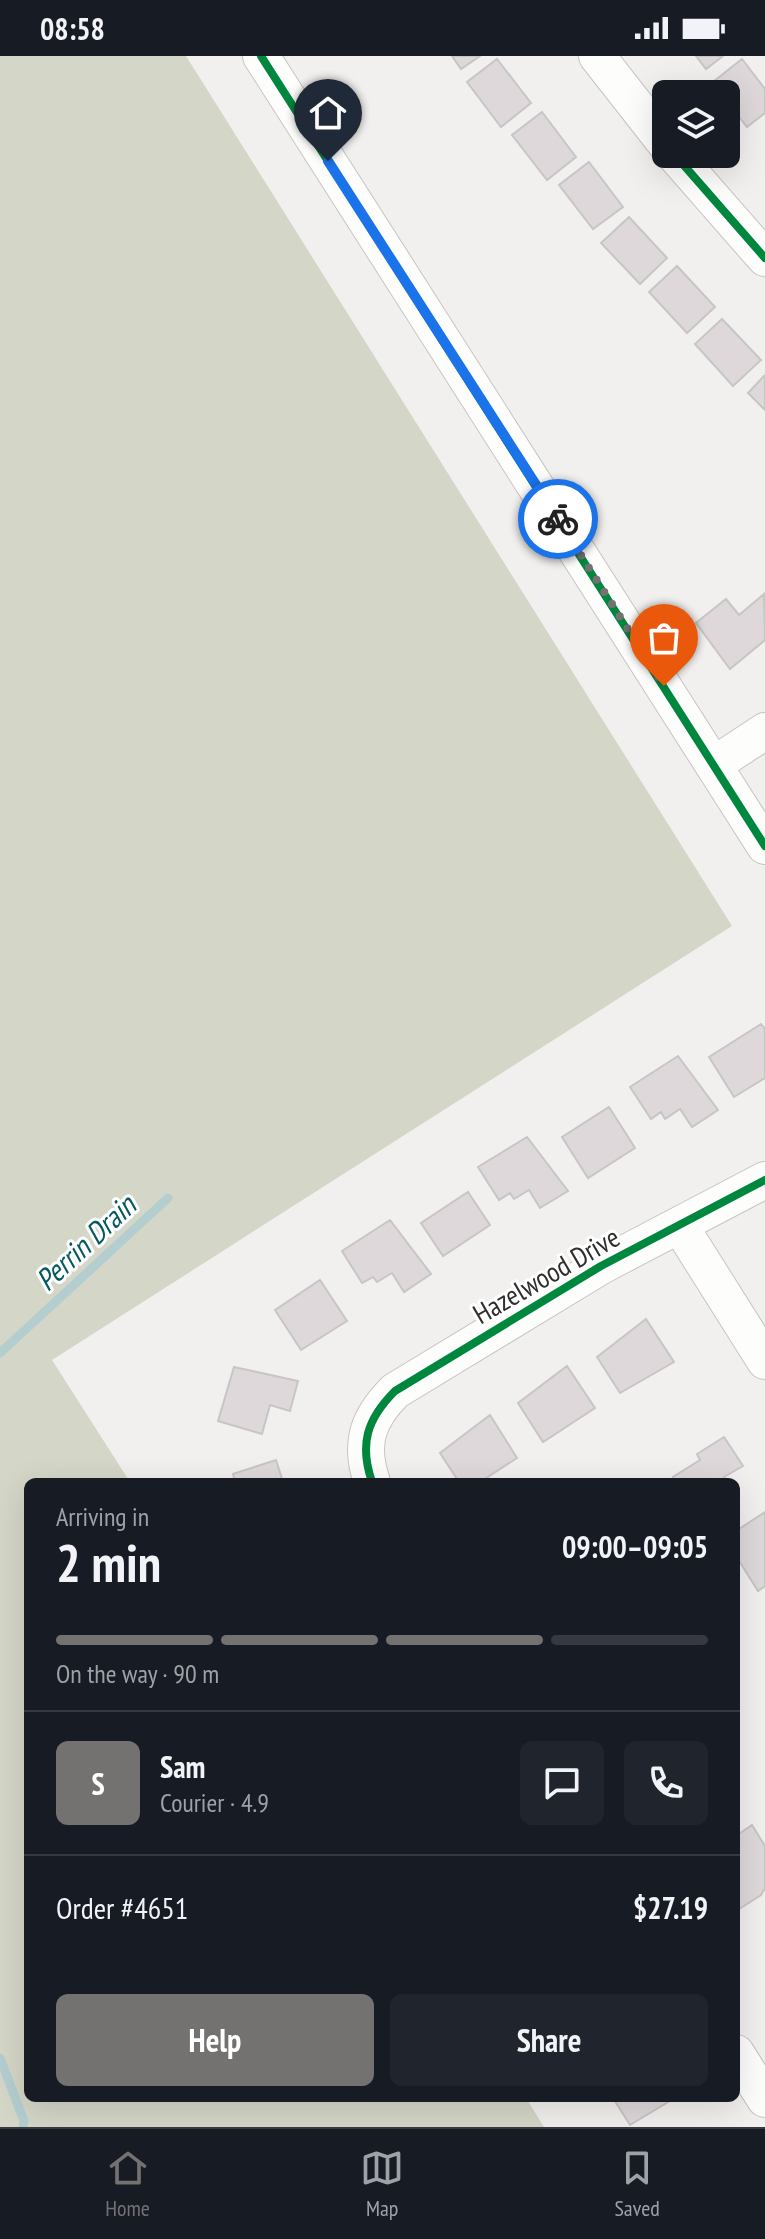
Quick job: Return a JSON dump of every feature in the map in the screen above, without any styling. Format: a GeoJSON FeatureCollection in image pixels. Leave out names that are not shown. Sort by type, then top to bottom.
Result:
{"type":"FeatureCollection","features":[{"type":"Feature","properties":{"kind":"street"},"geometry":{"type":"LineString","coordinates":[[261,56],[765,846]]}},
{"type":"Feature","properties":{"kind":"street"},"geometry":{"type":"LineString","coordinates":[[597,56],[652,126]]}},
{"type":"Feature","properties":{"kind":"street"},"geometry":{"type":"LineString","coordinates":[[686,168],[765,258]]}},
{"type":"Feature","properties":{"kind":"street"},"geometry":{"type":"LineString","coordinates":[[715,764],[765,731]]}},
{"type":"Feature","properties":{"kind":"street","name":"Hazelwood Drive"},"geometry":{"type":"LineString","coordinates":[[371,1478],[365,1461],[366,1430],[380,1407],[395,1391],[601,1266],[765,1180]]}},
{"type":"Feature","properties":{"kind":"street"},"geometry":{"type":"LineString","coordinates":[[680,1226],[765,1361]]}},
{"type":"Feature","properties":{"kind":"street"},"geometry":{"type":"LineString","coordinates":[[740,2059],[765,2099]]}},
{"type":"Feature","properties":{"kind":"shaded area"},"geometry":{"type":"Polygon","coordinates":[[[0,56],[186,56],[732,926],[52,1360],[127,1478],[24,1478],[24,2102],[528,2102],[544,2127],[0,2127],[0,56]]]}},
{"type":"Feature","properties":{"kind":"building"},"geometry":{"type":"Polygon","coordinates":[[[452,56],[480,56],[461,69],[452,56]]]}},
{"type":"Feature","properties":{"kind":"building"},"geometry":{"type":"Polygon","coordinates":[[[696,56],[723,56],[706,69],[696,56]]]}},
{"type":"Feature","properties":{"kind":"building"},"geometry":{"type":"Polygon","coordinates":[[[497,59],[531,103],[501,127],[467,82],[497,59]]]}},
{"type":"Feature","properties":{"kind":"building"},"geometry":{"type":"Polygon","coordinates":[[[742,59],[765,89],[765,113],[747,127],[740,118],[740,80],[716,80],[742,59]]]}},
{"type":"Feature","properties":{"kind":"building"},"geometry":{"type":"Polygon","coordinates":[[[542,112],[576,157],[547,180],[512,135],[542,112]]]}},
{"type":"Feature","properties":{"kind":"building"},"geometry":{"type":"Polygon","coordinates":[[[589,162],[623,207],[593,229],[559,185],[589,162]]]}},
{"type":"Feature","properties":{"kind":"building"},"geometry":{"type":"Polygon","coordinates":[[[629,217],[667,258],[640,284],[601,243],[629,217]]]}},
{"type":"Feature","properties":{"kind":"building"},"geometry":{"type":"Polygon","coordinates":[[[677,266],[715,307],[687,333],[649,292],[677,266]]]}},
{"type":"Feature","properties":{"kind":"building"},"geometry":{"type":"Polygon","coordinates":[[[722,319],[761,360],[733,386],[695,344],[722,319]]]}},
{"type":"Feature","properties":{"kind":"building"},"geometry":{"type":"Polygon","coordinates":[[[765,375],[765,410],[748,393],[765,375]]]}},
{"type":"Feature","properties":{"kind":"building"},"geometry":{"type":"Polygon","coordinates":[[[764,594],[765,640],[730,669],[696,623],[726,599],[739,615],[764,594]]]}},
{"type":"Feature","properties":{"kind":"building"},"geometry":{"type":"Polygon","coordinates":[[[761,1024],[765,1029],[765,1078],[734,1097],[709,1057],[761,1024]]]}},
{"type":"Feature","properties":{"kind":"building"},"geometry":{"type":"Polygon","coordinates":[[[678,1056],[718,1110],[692,1127],[680,1109],[665,1119],[661,1112],[651,1119],[630,1087],[678,1056]]]}},
{"type":"Feature","properties":{"kind":"building"},"geometry":{"type":"Polygon","coordinates":[[[609,1107],[635,1148],[588,1178],[562,1137],[609,1107]]]}},
{"type":"Feature","properties":{"kind":"building"},"geometry":{"type":"Polygon","coordinates":[[[527,1137],[568,1191],[540,1208],[529,1190],[514,1199],[510,1193],[499,1200],[478,1167],[527,1137]]]}},
{"type":"Feature","properties":{"kind":"building"},"geometry":{"type":"Polygon","coordinates":[[[468,1192],[490,1225],[443,1256],[421,1223],[468,1192]]]}},
{"type":"Feature","properties":{"kind":"building"},"geometry":{"type":"Polygon","coordinates":[[[390,1220],[431,1274],[404,1292],[392,1273],[377,1282],[373,1277],[362,1283],[342,1251],[390,1220]]]}},
{"type":"Feature","properties":{"kind":"building"},"geometry":{"type":"Polygon","coordinates":[[[320,1280],[347,1321],[301,1350],[275,1310],[320,1280]]]}},
{"type":"Feature","properties":{"kind":"building"},"geometry":{"type":"Polygon","coordinates":[[[646,1319],[674,1362],[620,1393],[597,1357],[646,1319]]]}},
{"type":"Feature","properties":{"kind":"building"},"geometry":{"type":"Polygon","coordinates":[[[567,1366],[595,1408],[543,1442],[518,1403],[567,1366]]]}},
{"type":"Feature","properties":{"kind":"building"},"geometry":{"type":"Polygon","coordinates":[[[234,1367],[298,1381],[290,1411],[270,1405],[262,1434],[218,1421],[234,1367]]]}},
{"type":"Feature","properties":{"kind":"building"},"geometry":{"type":"Polygon","coordinates":[[[490,1415],[517,1458],[486,1478],[456,1478],[440,1453],[490,1415]]]}},
{"type":"Feature","properties":{"kind":"building"},"geometry":{"type":"Polygon","coordinates":[[[724,1437],[743,1466],[725,1478],[673,1478],[700,1460],[697,1454],[724,1437]]]}},
{"type":"Feature","properties":{"kind":"building"},"geometry":{"type":"Polygon","coordinates":[[[276,1460],[282,1478],[234,1478],[233,1474],[276,1460]]]}},
{"type":"Feature","properties":{"kind":"building"},"geometry":{"type":"Polygon","coordinates":[[[765,1512],[765,1586],[758,1591],[740,1562],[740,1528],[765,1512]]]}},
{"type":"Feature","properties":{"kind":"building"},"geometry":{"type":"Polygon","coordinates":[[[752,1825],[765,1846],[765,1888],[761,1895],[740,1908],[740,1833],[752,1825]]]}},
{"type":"Feature","properties":{"kind":"building"},"geometry":{"type":"Polygon","coordinates":[[[616,2102],[668,2102],[630,2125],[616,2102]]]}},
{"type":"Feature","properties":{"kind":"waterway","name":"Perrin Drain"},"geometry":{"type":"LineString","coordinates":[[0,1353],[168,1198]]}},
{"type":"Feature","properties":{"kind":"waterway","name":"Perrin Drain"},"geometry":{"type":"LineString","coordinates":[[0,2058],[24,2121],[23,2127]]}},
{"type":"Feature","properties":{"kind":"cycle path"},"geometry":{"type":"LineString","coordinates":[[261,56],[765,846]]}},
{"type":"Feature","properties":{"kind":"cycle path"},"geometry":{"type":"LineString","coordinates":[[686,168],[765,258]]}},
{"type":"Feature","properties":{"kind":"cycle path"},"geometry":{"type":"LineString","coordinates":[[371,1478],[366,1456],[368,1433],[385,1401],[395,1391],[601,1266],[765,1180]]}},
{"type":"Feature","properties":{"kind":"way so far"},"geometry":{"type":"LineString","coordinates":[[558,519],[664,686]]}},
{"type":"Feature","properties":{"kind":"route"},"geometry":{"type":"LineString","coordinates":[[328,161],[558,519]]}}]}
